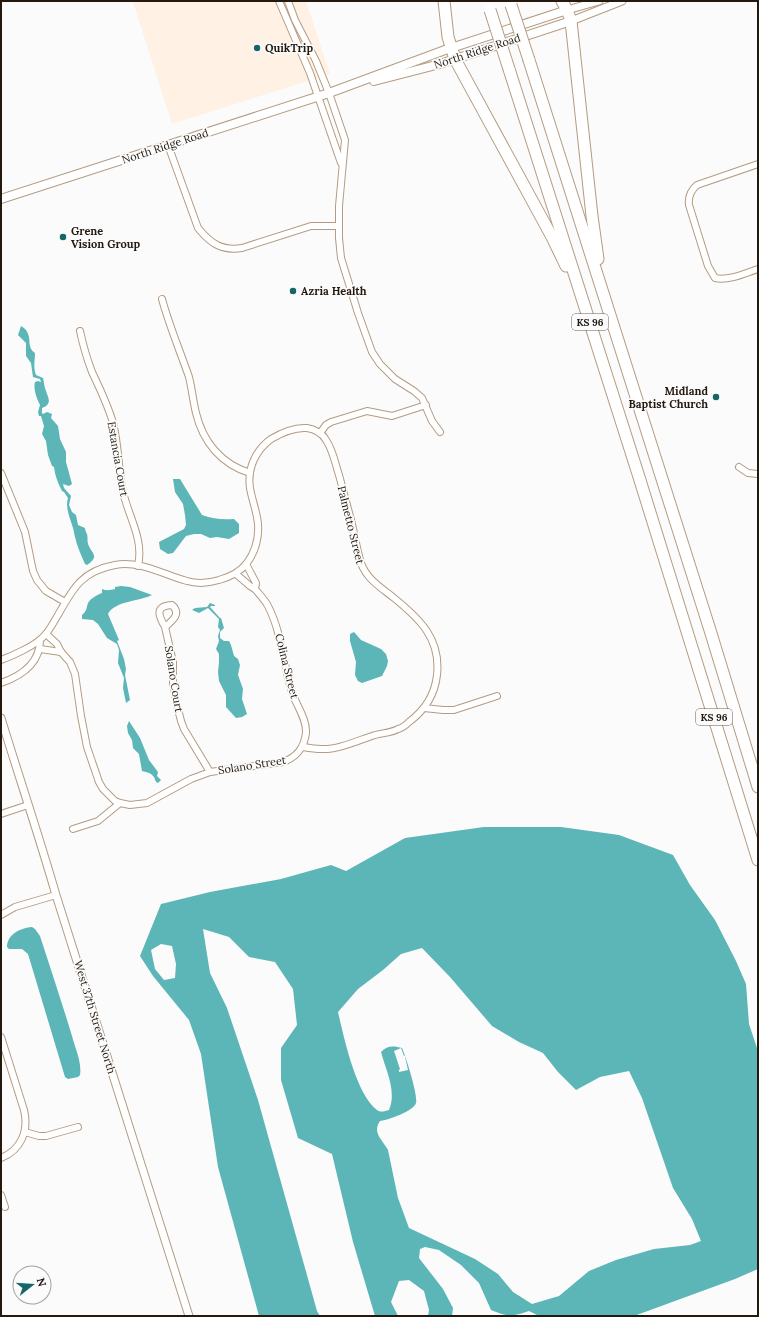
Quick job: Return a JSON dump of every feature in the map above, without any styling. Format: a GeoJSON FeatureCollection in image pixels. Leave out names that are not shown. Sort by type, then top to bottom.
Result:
{"type":"FeatureCollection","features":[{"type":"Feature","properties":{"kind":"highway"},"geometry":{"type":"LineString","coordinates":[[444,1],[448,37],[455,59],[560,254],[580,298],[596,341]]}},
{"type":"Feature","properties":{"kind":"highway","name":"KS 96"},"geometry":{"type":"LineString","coordinates":[[511,3],[708,623],[758,786]]}},
{"type":"Feature","properties":{"kind":"highway","name":"KS 96"},"geometry":{"type":"LineString","coordinates":[[489,6],[596,341],[758,860]]}},
{"type":"Feature","properties":{"kind":"highway"},"geometry":{"type":"LineString","coordinates":[[565,6],[570,22],[595,240],[603,280],[624,358]]}},
{"type":"Feature","properties":{"kind":"main road","name":"North Ridge Road"},"geometry":{"type":"LineString","coordinates":[[1,198],[318,97],[565,6]]}},
{"type":"Feature","properties":{"kind":"main road","name":"North Ridge Road"},"geometry":{"type":"LineString","coordinates":[[329,93],[455,59],[570,22]]}},
{"type":"Feature","properties":{"kind":"street"},"geometry":{"type":"LineString","coordinates":[[278,1],[305,59],[342,167]]}},
{"type":"Feature","properties":{"kind":"street"},"geometry":{"type":"LineString","coordinates":[[288,1],[295,20],[316,61],[345,140],[338,226],[341,258],[358,313],[372,352],[385,370],[422,398],[432,421],[440,432]]}},
{"type":"Feature","properties":{"kind":"street","name":"North Ridge Road"},"geometry":{"type":"LineString","coordinates":[[565,6],[600,1]]}},
{"type":"Feature","properties":{"kind":"street","name":"North Ridge Road"},"geometry":{"type":"LineString","coordinates":[[570,22],[622,1]]}},
{"type":"Feature","properties":{"kind":"street"},"geometry":{"type":"LineString","coordinates":[[168,145],[198,228],[205,237],[219,247],[231,250],[242,248],[311,226],[338,226]]}},
{"type":"Feature","properties":{"kind":"street"},"geometry":{"type":"LineString","coordinates":[[758,164],[697,185],[692,190],[689,200],[689,205],[708,266],[716,278],[723,279],[758,269]]}},
{"type":"Feature","properties":{"kind":"street"},"geometry":{"type":"LineString","coordinates":[[162,299],[167,319],[190,381],[202,431],[209,444],[222,459],[231,465],[250,473]]}},
{"type":"Feature","properties":{"kind":"street","name":"Estancia Court"},"geometry":{"type":"LineString","coordinates":[[80,331],[92,371],[113,422],[117,440],[123,491],[140,544],[138,566]]}},
{"type":"Feature","properties":{"kind":"street"},"geometry":{"type":"LineString","coordinates":[[1,660],[40,640],[46,634],[76,585],[82,579],[97,570],[122,564],[138,566],[195,583],[214,581],[236,574],[246,564],[258,540],[258,523],[250,486],[252,463],[264,444],[274,437],[286,432],[301,429],[310,429],[320,433],[332,422],[367,412],[392,416],[426,405]]}},
{"type":"Feature","properties":{"kind":"street","name":"Palmetto Street"},"geometry":{"type":"LineString","coordinates":[[320,433],[327,441],[334,459],[363,570],[374,582],[420,620],[431,638],[437,658],[437,678],[431,697],[424,708]]}},
{"type":"Feature","properties":{"kind":"street"},"geometry":{"type":"LineString","coordinates":[[739,467],[748,473],[758,474]]}},
{"type":"Feature","properties":{"kind":"street"},"geometry":{"type":"LineString","coordinates":[[1,473],[25,532],[33,571],[37,580],[46,591],[65,602]]}},
{"type":"Feature","properties":{"kind":"street","name":"Colina Street"},"geometry":{"type":"LineString","coordinates":[[246,564],[256,583],[255,589]]}},
{"type":"Feature","properties":{"kind":"street","name":"Colina Street"},"geometry":{"type":"LineString","coordinates":[[236,574],[255,589],[267,605],[276,625],[290,683],[305,724],[306,735],[302,747]]}},
{"type":"Feature","properties":{"kind":"street","name":"Solano Court"},"geometry":{"type":"LineString","coordinates":[[165,627],[173,662],[173,683],[181,721],[210,772]]}},
{"type":"Feature","properties":{"kind":"street"},"geometry":{"type":"LineString","coordinates":[[46,634],[57,644],[61,652],[70,662],[75,674],[83,731],[99,782],[103,789],[120,803],[98,821],[73,830]]}},
{"type":"Feature","properties":{"kind":"street"},"geometry":{"type":"LineString","coordinates":[[1,683],[13,679],[27,670],[36,659],[40,649],[40,640]]}},
{"type":"Feature","properties":{"kind":"street"},"geometry":{"type":"LineString","coordinates":[[40,649],[61,652]]}},
{"type":"Feature","properties":{"kind":"street"},"geometry":{"type":"LineString","coordinates":[[302,747],[321,749],[332,748],[378,734],[397,730],[408,723],[424,708],[454,710],[497,696]]}},
{"type":"Feature","properties":{"kind":"street","name":"West 37th Street North"},"geometry":{"type":"LineString","coordinates":[[1,718],[28,805],[41,840],[56,895],[189,1316]]}},
{"type":"Feature","properties":{"kind":"street","name":"Solano Street"},"geometry":{"type":"LineString","coordinates":[[120,803],[130,805],[147,803],[187,781],[210,772],[291,760],[300,752],[302,747]]}},
{"type":"Feature","properties":{"kind":"street"},"geometry":{"type":"LineString","coordinates":[[1,814],[28,805]]}},
{"type":"Feature","properties":{"kind":"street"},"geometry":{"type":"LineString","coordinates":[[1,915],[15,907],[56,895]]}},
{"type":"Feature","properties":{"kind":"street"},"geometry":{"type":"LineString","coordinates":[[1,1040],[24,1110],[26,1122],[25,1132],[17,1148],[1,1158]]}},
{"type":"Feature","properties":{"kind":"street"},"geometry":{"type":"LineString","coordinates":[[25,1132],[39,1136],[46,1136],[78,1127]]}},
{"type":"Feature","properties":{"kind":"street"},"geometry":{"type":"LineString","coordinates":[[1,1195],[4,1207]]}},
{"type":"Feature","properties":{"kind":"shaded area"},"geometry":{"type":"Polygon","coordinates":[[[306,1],[330,74],[172,124],[133,2],[306,1]]]}},
{"type":"Feature","properties":{"kind":"water"},"geometry":{"type":"Polygon","coordinates":[[[21,326],[28,333],[31,349],[35,353],[35,372],[36,375],[43,378],[49,400],[48,404],[42,408],[42,413],[47,412],[52,414],[51,418],[58,426],[60,439],[66,452],[66,462],[72,484],[69,486],[63,484],[64,488],[71,496],[69,505],[72,512],[76,515],[78,525],[85,528],[88,544],[94,555],[91,562],[87,565],[85,564],[79,550],[69,517],[67,509],[68,498],[62,491],[58,482],[54,467],[52,466],[48,455],[46,441],[42,434],[44,426],[38,412],[40,405],[35,388],[35,382],[41,382],[40,379],[33,377],[31,363],[26,356],[26,343],[18,335],[21,326]]]}},
{"type":"Feature","properties":{"kind":"water"},"geometry":{"type":"Polygon","coordinates":[[[173,479],[180,479],[202,515],[218,519],[234,519],[239,524],[239,533],[229,539],[217,537],[210,538],[201,534],[194,534],[186,536],[173,553],[168,554],[160,549],[159,542],[184,529],[186,525],[183,504],[175,492],[173,479]]]}},
{"type":"Feature","properties":{"kind":"water"},"geometry":{"type":"Polygon","coordinates":[[[121,586],[130,587],[152,595],[116,606],[108,614],[119,640],[117,641],[124,659],[126,669],[125,675],[130,700],[126,703],[123,688],[124,678],[118,663],[119,650],[117,644],[107,638],[98,624],[93,620],[82,619],[82,615],[86,611],[88,603],[92,598],[102,593],[102,589],[110,590],[121,586]]]}},
{"type":"Feature","properties":{"kind":"water"},"geometry":{"type":"Polygon","coordinates":[[[210,603],[215,605],[210,607],[221,618],[224,628],[220,632],[220,638],[224,641],[229,641],[234,656],[238,659],[240,665],[238,675],[243,689],[242,699],[247,714],[242,717],[236,718],[226,707],[226,695],[219,681],[219,654],[216,649],[219,641],[219,619],[208,608],[199,613],[192,610],[195,608],[207,607],[210,603]]]}},
{"type":"Feature","properties":{"kind":"water"},"geometry":{"type":"Polygon","coordinates":[[[354,632],[361,640],[381,649],[386,654],[388,661],[382,676],[362,683],[358,681],[355,675],[356,662],[350,641],[350,634],[354,632]]]}},
{"type":"Feature","properties":{"kind":"water"},"geometry":{"type":"Polygon","coordinates":[[[129,721],[140,738],[149,760],[158,772],[157,776],[161,780],[158,783],[151,774],[142,771],[139,754],[133,748],[132,740],[128,733],[127,726],[129,721]]]}},
{"type":"Feature","properties":{"kind":"water"},"geometry":{"type":"Polygon","coordinates":[[[484,827],[561,827],[619,835],[673,855],[690,885],[715,920],[746,984],[749,1024],[758,1051],[758,1269],[634,1316],[539,1316],[529,1311],[510,1315],[491,1310],[479,1283],[461,1265],[439,1250],[425,1247],[420,1249],[419,1258],[443,1289],[453,1308],[452,1316],[428,1316],[429,1310],[424,1291],[409,1280],[399,1281],[391,1302],[398,1316],[375,1316],[353,1242],[332,1154],[298,1138],[281,1080],[281,1048],[297,1025],[293,989],[275,962],[249,957],[229,937],[203,929],[210,973],[227,1008],[258,1100],[317,1311],[320,1316],[259,1316],[218,1167],[201,1054],[189,1020],[153,976],[140,956],[161,904],[210,892],[281,879],[331,865],[346,871],[405,838],[484,827]],[[161,944],[151,950],[155,969],[164,980],[175,978],[176,964],[172,946],[161,944]],[[422,948],[401,954],[358,989],[338,1012],[347,1050],[357,1079],[363,1092],[378,1111],[383,1112],[389,1110],[392,1096],[390,1081],[381,1052],[386,1048],[391,1047],[402,1048],[406,1059],[414,1084],[416,1103],[406,1112],[380,1121],[377,1133],[388,1150],[398,1198],[409,1228],[475,1259],[498,1274],[513,1292],[532,1304],[559,1296],[589,1271],[616,1260],[654,1249],[690,1245],[701,1241],[692,1219],[673,1188],[642,1098],[629,1071],[600,1077],[576,1090],[558,1072],[543,1053],[519,1042],[492,1026],[450,977],[422,948]]]}},
{"type":"Feature","properties":{"kind":"water"},"geometry":{"type":"Polygon","coordinates":[[[32,927],[40,936],[76,1050],[80,1070],[80,1075],[78,1077],[68,1079],[65,1077],[28,954],[22,949],[9,949],[7,947],[9,939],[15,932],[32,927]]]}},
{"type":"Feature","properties":{"kind":"pier"},"geometry":{"type":"Polygon","coordinates":[[[401,1048],[404,1056],[407,1055],[405,1057],[408,1070],[399,1072],[400,1069],[394,1051],[401,1048]]]}},
{"type":"Feature","properties":{"kind":"place","name":"QuikTrip"},"geometry":{"type":"Point","coordinates":[257,48]}},
{"type":"Feature","properties":{"kind":"place","name":"Grene Vision Group"},"geometry":{"type":"Point","coordinates":[63,237]}},
{"type":"Feature","properties":{"kind":"place","name":"Azria Health"},"geometry":{"type":"Point","coordinates":[293,291]}},
{"type":"Feature","properties":{"kind":"place","name":"Midland Baptist Church"},"geometry":{"type":"Point","coordinates":[716,397]}}]}
